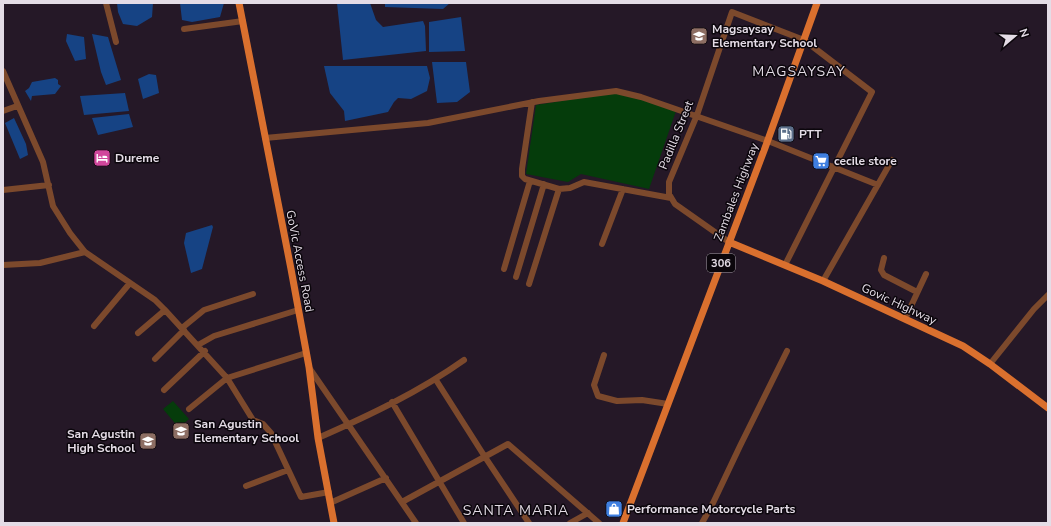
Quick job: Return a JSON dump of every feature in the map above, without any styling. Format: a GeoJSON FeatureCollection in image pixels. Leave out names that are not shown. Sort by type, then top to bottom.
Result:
{"type":"FeatureCollection","features":[{"type":"Feature","properties":{"kind":"main road","name":"GoVic Access Road"},"geometry":{"type":"LineString","coordinates":[[239,3],[309,367],[318,438],[334,523]]}},
{"type":"Feature","properties":{"kind":"main road","name":"Zambales Highway"},"geometry":{"type":"LineString","coordinates":[[623,523],[768,141],[817,3]]}},
{"type":"Feature","properties":{"kind":"main road","name":"Govic Highway"},"geometry":{"type":"LineString","coordinates":[[729,242],[824,281],[963,346],[990,364],[1048,408]]}},
{"type":"Feature","properties":{"kind":"street"},"geometry":{"type":"LineString","coordinates":[[106,3],[116,42]]}},
{"type":"Feature","properties":{"kind":"street","name":"Padilla Street"},"geometry":{"type":"LineString","coordinates":[[671,198],[669,194],[669,182],[697,115],[732,12],[804,40]]}},
{"type":"Feature","properties":{"kind":"street"},"geometry":{"type":"LineString","coordinates":[[184,29],[243,21]]}},
{"type":"Feature","properties":{"kind":"street"},"geometry":{"type":"LineString","coordinates":[[785,265],[872,92],[804,40]]}},
{"type":"Feature","properties":{"kind":"street"},"geometry":{"type":"LineString","coordinates":[[3,71],[43,162],[53,206],[85,252],[155,300],[205,352],[227,378],[252,420],[263,424],[271,432],[301,497],[329,492]]}},
{"type":"Feature","properties":{"kind":"street"},"geometry":{"type":"LineString","coordinates":[[265,138],[428,123],[532,102],[616,91],[641,97],[697,115],[768,141],[878,185]]}},
{"type":"Feature","properties":{"kind":"street"},"geometry":{"type":"LineString","coordinates":[[532,102],[522,176],[525,179],[559,189],[570,188],[584,182],[671,198],[676,204],[729,242]]}},
{"type":"Feature","properties":{"kind":"street"},"geometry":{"type":"LineString","coordinates":[[3,110],[18,106]]}},
{"type":"Feature","properties":{"kind":"street"},"geometry":{"type":"LineString","coordinates":[[824,281],[892,160]]}},
{"type":"Feature","properties":{"kind":"street"},"geometry":{"type":"LineString","coordinates":[[504,269],[530,181]]}},
{"type":"Feature","properties":{"kind":"street"},"geometry":{"type":"LineString","coordinates":[[516,277],[544,184]]}},
{"type":"Feature","properties":{"kind":"street"},"geometry":{"type":"LineString","coordinates":[[3,190],[48,185]]}},
{"type":"Feature","properties":{"kind":"street"},"geometry":{"type":"LineString","coordinates":[[529,284],[559,189]]}},
{"type":"Feature","properties":{"kind":"street"},"geometry":{"type":"LineString","coordinates":[[602,244],[623,189]]}},
{"type":"Feature","properties":{"kind":"street"},"geometry":{"type":"LineString","coordinates":[[3,265],[40,263],[85,252]]}},
{"type":"Feature","properties":{"kind":"street"},"geometry":{"type":"LineString","coordinates":[[884,258],[881,270],[884,275],[917,292]]}},
{"type":"Feature","properties":{"kind":"street"},"geometry":{"type":"LineString","coordinates":[[905,319],[926,274]]}},
{"type":"Feature","properties":{"kind":"street"},"geometry":{"type":"LineString","coordinates":[[94,326],[130,283]]}},
{"type":"Feature","properties":{"kind":"street"},"geometry":{"type":"LineString","coordinates":[[155,358],[204,310],[253,294]]}},
{"type":"Feature","properties":{"kind":"street"},"geometry":{"type":"LineString","coordinates":[[990,364],[1034,309],[1048,295]]}},
{"type":"Feature","properties":{"kind":"street"},"geometry":{"type":"LineString","coordinates":[[138,334],[165,310]]}},
{"type":"Feature","properties":{"kind":"street"},"geometry":{"type":"LineString","coordinates":[[198,345],[214,336],[298,310]]}},
{"type":"Feature","properties":{"kind":"street"},"geometry":{"type":"LineString","coordinates":[[702,523],[787,351]]}},
{"type":"Feature","properties":{"kind":"street"},"geometry":{"type":"LineString","coordinates":[[164,390],[205,352]]}},
{"type":"Feature","properties":{"kind":"street"},"geometry":{"type":"LineString","coordinates":[[189,409],[227,378],[306,353]]}},
{"type":"Feature","properties":{"kind":"street"},"geometry":{"type":"LineString","coordinates":[[604,355],[594,385],[598,396],[617,401],[642,400],[668,404]]}},
{"type":"Feature","properties":{"kind":"street"},"geometry":{"type":"LineString","coordinates":[[318,438],[348,425],[436,380],[464,360]]}},
{"type":"Feature","properties":{"kind":"street"},"geometry":{"type":"LineString","coordinates":[[309,367],[416,523]]}},
{"type":"Feature","properties":{"kind":"street"},"geometry":{"type":"LineString","coordinates":[[436,380],[529,523]]}},
{"type":"Feature","properties":{"kind":"street"},"geometry":{"type":"LineString","coordinates":[[392,402],[464,523]]}},
{"type":"Feature","properties":{"kind":"street"},"geometry":{"type":"LineString","coordinates":[[402,502],[508,444],[600,523]]}},
{"type":"Feature","properties":{"kind":"street"},"geometry":{"type":"LineString","coordinates":[[246,486],[288,470]]}},
{"type":"Feature","properties":{"kind":"street"},"geometry":{"type":"LineString","coordinates":[[330,503],[386,478]]}},
{"type":"Feature","properties":{"kind":"street"},"geometry":{"type":"LineString","coordinates":[[570,523],[588,513]]}},
{"type":"Feature","properties":{"kind":"green space"},"geometry":{"type":"Polygon","coordinates":[[[619,92],[676,111],[649,189],[581,174],[568,182],[526,174],[536,105],[619,92]]]}},
{"type":"Feature","properties":{"kind":"green space"},"geometry":{"type":"Polygon","coordinates":[[[173,401],[189,419],[179,428],[163,409],[173,401]]]}},
{"type":"Feature","properties":{"kind":"water"},"geometry":{"type":"Polygon","coordinates":[[[117,3],[153,3],[152,17],[137,26],[123,24],[118,12],[117,3]]]}},
{"type":"Feature","properties":{"kind":"water"},"geometry":{"type":"Polygon","coordinates":[[[180,3],[224,3],[220,17],[192,22],[182,20],[180,3]]]}},
{"type":"Feature","properties":{"kind":"water"},"geometry":{"type":"Polygon","coordinates":[[[337,3],[370,3],[376,20],[383,27],[423,21],[425,26],[426,51],[343,60],[337,3]]]}},
{"type":"Feature","properties":{"kind":"water"},"geometry":{"type":"Polygon","coordinates":[[[385,3],[450,3],[443,9],[385,7],[385,3]]]}},
{"type":"Feature","properties":{"kind":"water"},"geometry":{"type":"Polygon","coordinates":[[[461,17],[465,51],[429,52],[429,22],[461,17]]]}},
{"type":"Feature","properties":{"kind":"water"},"geometry":{"type":"Polygon","coordinates":[[[67,34],[84,37],[86,59],[75,61],[66,41],[67,34]]]}},
{"type":"Feature","properties":{"kind":"water"},"geometry":{"type":"Polygon","coordinates":[[[92,34],[108,37],[121,80],[106,85],[101,72],[92,34]]]}},
{"type":"Feature","properties":{"kind":"water"},"geometry":{"type":"Polygon","coordinates":[[[432,62],[466,62],[470,92],[457,102],[437,103],[432,62]]]}},
{"type":"Feature","properties":{"kind":"water"},"geometry":{"type":"Polygon","coordinates":[[[324,66],[427,66],[430,78],[427,91],[411,99],[398,98],[388,112],[345,121],[344,111],[330,93],[324,66]]]}},
{"type":"Feature","properties":{"kind":"water"},"geometry":{"type":"Polygon","coordinates":[[[149,74],[156,75],[159,93],[143,99],[138,79],[149,74]]]}},
{"type":"Feature","properties":{"kind":"water"},"geometry":{"type":"Polygon","coordinates":[[[55,78],[61,86],[55,94],[32,96],[31,101],[25,91],[29,88],[32,82],[55,78]]]}},
{"type":"Feature","properties":{"kind":"water"},"geometry":{"type":"Polygon","coordinates":[[[125,93],[129,111],[84,115],[80,96],[125,93]]]}},
{"type":"Feature","properties":{"kind":"water"},"geometry":{"type":"Polygon","coordinates":[[[129,114],[133,127],[98,135],[92,118],[129,114]]]}},
{"type":"Feature","properties":{"kind":"water"},"geometry":{"type":"Polygon","coordinates":[[[14,118],[26,144],[28,155],[20,159],[5,123],[14,118]]]}},
{"type":"Feature","properties":{"kind":"water"},"geometry":{"type":"Polygon","coordinates":[[[212,225],[213,227],[202,269],[191,273],[184,243],[186,233],[212,225]]]}},
{"type":"Feature","properties":{"kind":"place","name":"Magsaysay Elementary School"},"geometry":{"type":"Point","coordinates":[699,36]}},
{"type":"Feature","properties":{"kind":"place","name":"PTT"},"geometry":{"type":"Point","coordinates":[786,134]}},
{"type":"Feature","properties":{"kind":"place","name":"Dureme"},"geometry":{"type":"Point","coordinates":[102,158]}},
{"type":"Feature","properties":{"kind":"place","name":"cecile store"},"geometry":{"type":"Point","coordinates":[821,161]}},
{"type":"Feature","properties":{"kind":"place","name":"San Agustin Elementary School"},"geometry":{"type":"Point","coordinates":[181,431]}},
{"type":"Feature","properties":{"kind":"place","name":"San Agustin High School"},"geometry":{"type":"Point","coordinates":[148,441]}},
{"type":"Feature","properties":{"kind":"place","name":"Performance Motorcycle Parts"},"geometry":{"type":"Point","coordinates":[614,509]}},
{"type":"Feature","properties":{"kind":"district","name":"MAGSAYSAY"},"geometry":{"type":"Point","coordinates":[799,71]}},
{"type":"Feature","properties":{"kind":"district","name":"SANTA MARIA"},"geometry":{"type":"Point","coordinates":[516,510]}}]}
